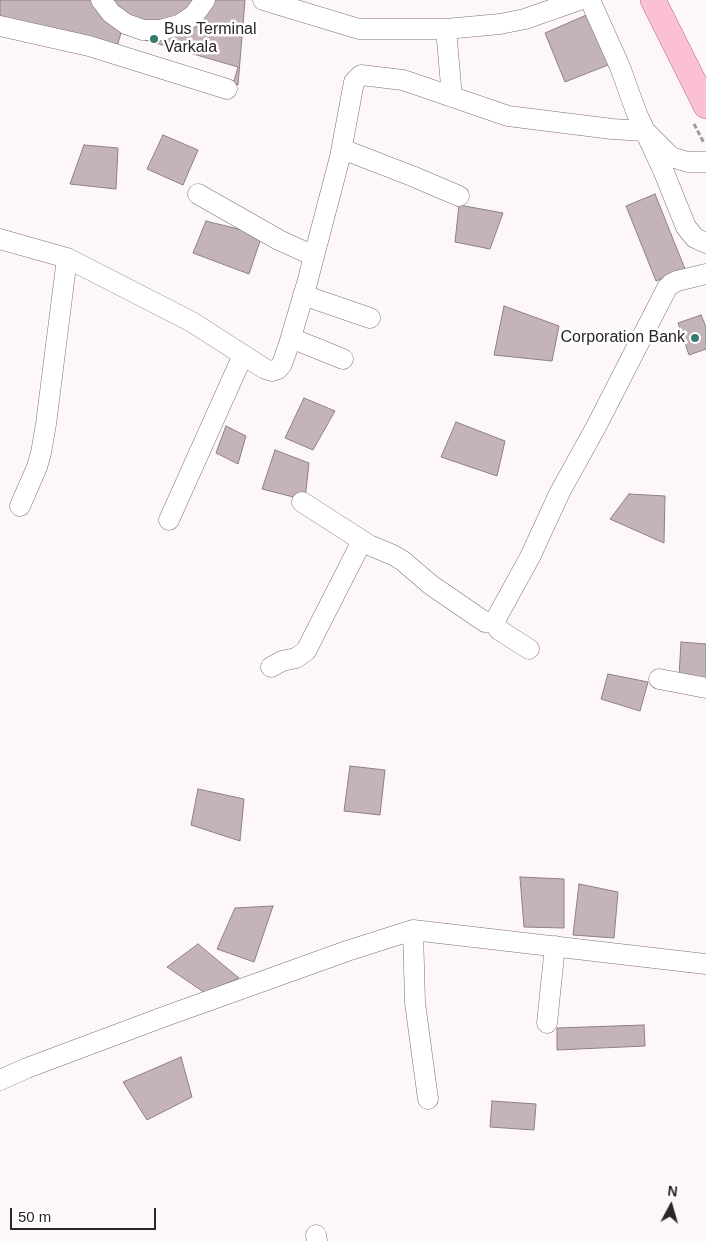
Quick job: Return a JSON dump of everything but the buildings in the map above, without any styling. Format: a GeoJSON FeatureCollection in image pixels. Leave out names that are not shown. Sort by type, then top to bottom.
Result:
{"type":"FeatureCollection","features":[{"type":"Feature","properties":{"kind":"main road"},"geometry":{"type":"LineString","coordinates":[[654,0],[706,106]]}},
{"type":"Feature","properties":{"kind":"street"},"geometry":{"type":"LineString","coordinates":[[101,0],[111,13],[126,24],[143,30],[161,30],[179,25],[194,15],[205,0]]}},
{"type":"Feature","properties":{"kind":"street"},"geometry":{"type":"LineString","coordinates":[[263,0],[360,29],[446,29],[485,26],[525,19],[579,0]]}},
{"type":"Feature","properties":{"kind":"street"},"geometry":{"type":"LineString","coordinates":[[590,0],[688,231],[695,238],[706,243]]}},
{"type":"Feature","properties":{"kind":"street"},"geometry":{"type":"LineString","coordinates":[[0,26],[89,46],[227,89]]}},
{"type":"Feature","properties":{"kind":"street"},"geometry":{"type":"LineString","coordinates":[[446,29],[452,97]]}},
{"type":"Feature","properties":{"kind":"street"},"geometry":{"type":"LineString","coordinates":[[0,239],[66,258],[192,322],[265,369],[272,371],[282,364],[291,338],[342,149],[354,82],[361,75],[403,80],[508,116],[612,129],[645,131],[671,157],[688,162],[706,162]]}},
{"type":"Feature","properties":{"kind":"street"},"geometry":{"type":"LineString","coordinates":[[342,149],[459,196]]}},
{"type":"Feature","properties":{"kind":"street"},"geometry":{"type":"LineString","coordinates":[[198,194],[279,240],[314,256]]}},
{"type":"Feature","properties":{"kind":"street"},"geometry":{"type":"LineString","coordinates":[[20,506],[38,467],[46,424],[66,258]]}},
{"type":"Feature","properties":{"kind":"street"},"geometry":{"type":"LineString","coordinates":[[302,502],[362,541],[403,561],[431,585],[485,622],[493,621],[530,557],[560,492],[592,434],[666,288],[677,281],[706,274]]}},
{"type":"Feature","properties":{"kind":"street"},"geometry":{"type":"LineString","coordinates":[[303,295],[370,318]]}},
{"type":"Feature","properties":{"kind":"street"},"geometry":{"type":"LineString","coordinates":[[291,338],[343,359]]}},
{"type":"Feature","properties":{"kind":"street"},"geometry":{"type":"LineString","coordinates":[[169,520],[243,354]]}},
{"type":"Feature","properties":{"kind":"street"},"geometry":{"type":"LineString","coordinates":[[270,667],[282,661],[296,658],[306,650],[362,541]]}},
{"type":"Feature","properties":{"kind":"street"},"geometry":{"type":"LineString","coordinates":[[493,621],[499,630],[529,649]]}},
{"type":"Feature","properties":{"kind":"street"},"geometry":{"type":"LineString","coordinates":[[659,678],[706,688]]}},
{"type":"Feature","properties":{"kind":"street"},"geometry":{"type":"LineString","coordinates":[[413,930],[415,1003],[428,1099]]}},
{"type":"Feature","properties":{"kind":"street"},"geometry":{"type":"LineString","coordinates":[[0,1080],[166,1016],[347,951],[413,930],[706,964]]}},
{"type":"Feature","properties":{"kind":"street"},"geometry":{"type":"LineString","coordinates":[[548,1023],[556,946]]}},
{"type":"Feature","properties":{"kind":"place","name":"Bus Terminal Varkala"},"geometry":{"type":"Point","coordinates":[154,39]}},
{"type":"Feature","properties":{"kind":"place","name":"Corporation Bank"},"geometry":{"type":"Point","coordinates":[695,338]}}]}
